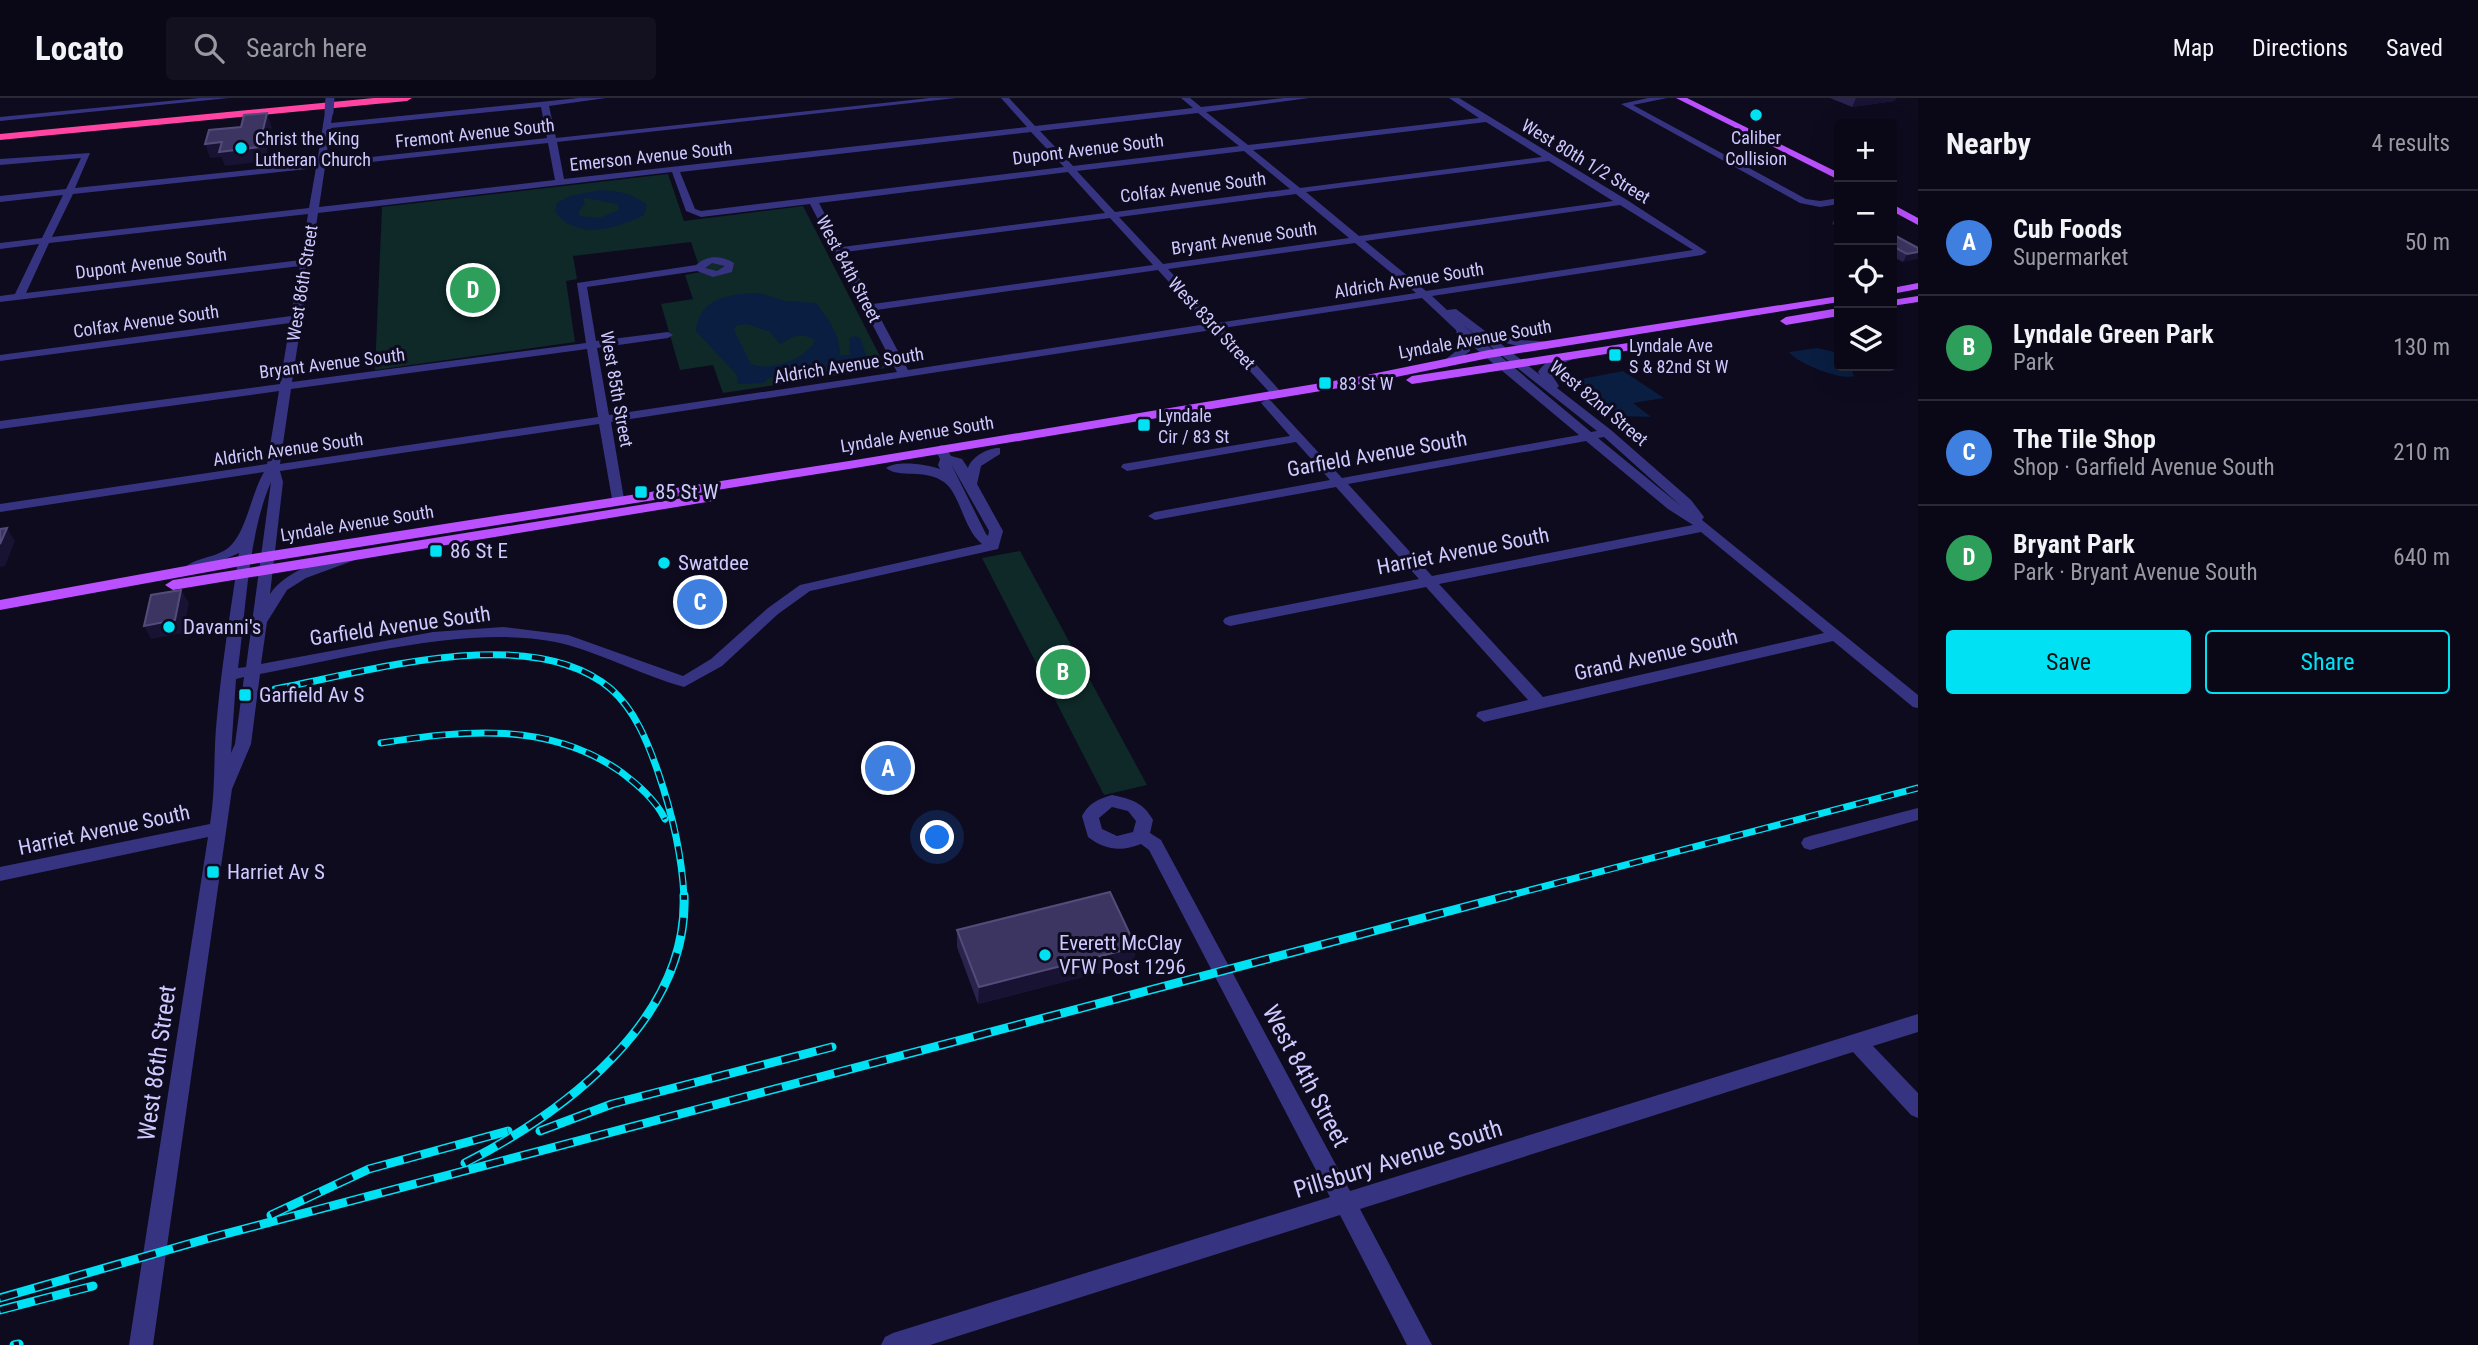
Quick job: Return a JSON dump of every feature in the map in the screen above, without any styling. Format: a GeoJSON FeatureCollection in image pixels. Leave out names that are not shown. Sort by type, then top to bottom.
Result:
{"type":"FeatureCollection","features":[{"type":"Feature","properties":{"kind":"highway"},"geometry":{"type":"LineString","coordinates":[[0,130],[332,98]]}},
{"type":"Feature","properties":{"kind":"highway"},"geometry":{"type":"LineString","coordinates":[[0,137],[407,98]]}},
{"type":"Feature","properties":{"kind":"main road"},"geometry":{"type":"LineString","coordinates":[[1680,98],[1834,175]]}},
{"type":"Feature","properties":{"kind":"main road"},"geometry":{"type":"LineString","coordinates":[[1691,98],[1834,167]]}},
{"type":"Feature","properties":{"kind":"main road"},"geometry":{"type":"LineString","coordinates":[[1897,198],[1918,211]]}},
{"type":"Feature","properties":{"kind":"main road"},"geometry":{"type":"LineString","coordinates":[[1897,209],[1918,222]]}},
{"type":"Feature","properties":{"kind":"main road"},"geometry":{"type":"LineString","coordinates":[[1897,290],[1918,286]]}},
{"type":"Feature","properties":{"kind":"main road"},"geometry":{"type":"LineString","coordinates":[[1897,302],[1918,299]]}},
{"type":"Feature","properties":{"kind":"main road","name":"Lyndale Avenue South"},"geometry":{"type":"LineString","coordinates":[[267,563],[351,556],[892,468],[944,454],[996,451],[1450,361],[1552,344],[1629,335],[1834,300]]}},
{"type":"Feature","properties":{"kind":"main road"},"geometry":{"type":"LineString","coordinates":[[1733,330],[1834,313]]}},
{"type":"Feature","properties":{"kind":"main road","name":"Lyndale Avenue South"},"geometry":{"type":"LineString","coordinates":[[0,612],[618,499],[944,454],[1272,398],[1503,367],[1651,343]]}},
{"type":"Feature","properties":{"kind":"main road","name":"Lyndale Avenue South"},"geometry":{"type":"LineString","coordinates":[[0,606],[186,571],[245,567]]}},
{"type":"Feature","properties":{"kind":"street"},"geometry":{"type":"LineString","coordinates":[[0,119],[225,98]]}},
{"type":"Feature","properties":{"kind":"street","name":"West 86th Street"},"geometry":{"type":"LineString","coordinates":[[141,1345],[217,829],[224,789],[243,744],[276,482],[273,467],[332,98]]}},
{"type":"Feature","properties":{"kind":"street"},"geometry":{"type":"LineString","coordinates":[[327,126],[602,98]]}},
{"type":"Feature","properties":{"kind":"street","name":"Fremont Avenue South"},"geometry":{"type":"LineString","coordinates":[[0,199],[952,98]]}},
{"type":"Feature","properties":{"kind":"street","name":"West 83rd Street"},"geometry":{"type":"LineString","coordinates":[[1005,98],[1215,327],[1272,398],[1299,438],[1539,703]]}},
{"type":"Feature","properties":{"kind":"street","name":"West 82nd Street"},"geometry":{"type":"LineString","coordinates":[[1185,98],[1425,295],[1479,330],[1607,433],[1686,503],[1704,527]]}},
{"type":"Feature","properties":{"kind":"street","name":"Emerson Avenue South"},"geometry":{"type":"LineString","coordinates":[[0,246],[1306,98]]}},
{"type":"Feature","properties":{"kind":"street","name":"West 80th 1/2 Street"},"geometry":{"type":"LineString","coordinates":[[1453,98],[1702,252]]}},
{"type":"Feature","properties":{"kind":"street"},"geometry":{"type":"LineString","coordinates":[[1663,98],[1625,104],[1803,201],[1834,201]]}},
{"type":"Feature","properties":{"kind":"street"},"geometry":{"type":"LineString","coordinates":[[545,104],[560,183]]}},
{"type":"Feature","properties":{"kind":"street","name":"Dupont Avenue South"},"geometry":{"type":"LineString","coordinates":[[676,170],[694,214],[1487,119]]}},
{"type":"Feature","properties":{"kind":"street"},"geometry":{"type":"LineString","coordinates":[[0,163],[87,155],[19,296]]}},
{"type":"Feature","properties":{"kind":"street","name":"Colfax Avenue South"},"geometry":{"type":"LineString","coordinates":[[839,250],[1552,158]]}},
{"type":"Feature","properties":{"kind":"street","name":"West 84th Street"},"geometry":{"type":"LineString","coordinates":[[813,201],[904,374]]}},
{"type":"Feature","properties":{"kind":"street","name":"Bryant Avenue South"},"geometry":{"type":"LineString","coordinates":[[869,308],[1624,202]]}},
{"type":"Feature","properties":{"kind":"street","name":"Aldrich Avenue South"},"geometry":{"type":"LineString","coordinates":[[0,508],[273,467],[288,468],[1702,252]]}},
{"type":"Feature","properties":{"kind":"street","name":"Dupont Avenue South"},"geometry":{"type":"LineString","coordinates":[[0,299],[305,262]]}},
{"type":"Feature","properties":{"kind":"street","name":"West 85th Street"},"geometry":{"type":"LineString","coordinates":[[618,499],[581,285],[699,268]]}},
{"type":"Feature","properties":{"kind":"street","name":"West 82nd Street"},"geometry":{"type":"LineString","coordinates":[[1425,295],[1503,367],[1591,436],[1672,506],[1704,527],[1918,703]]}},
{"type":"Feature","properties":{"kind":"street","name":"Colfax Avenue South"},"geometry":{"type":"LineString","coordinates":[[0,358],[296,319]]}},
{"type":"Feature","properties":{"kind":"street"},"geometry":{"type":"LineString","coordinates":[[1479,330],[1518,343],[1552,344]]}},
{"type":"Feature","properties":{"kind":"street"},"geometry":{"type":"LineString","coordinates":[[1450,361],[1466,349],[1461,331]]}},
{"type":"Feature","properties":{"kind":"street","name":"Bryant Avenue South"},"geometry":{"type":"LineString","coordinates":[[0,425],[668,335]]}},
{"type":"Feature","properties":{"kind":"street"},"geometry":{"type":"LineString","coordinates":[[1561,397],[1544,372],[1547,366],[1569,357]]}},
{"type":"Feature","properties":{"kind":"street","name":"Garfield Avenue South"},"geometry":{"type":"LineString","coordinates":[[1155,516],[1607,433]]}},
{"type":"Feature","properties":{"kind":"street"},"geometry":{"type":"LineString","coordinates":[[1127,467],[1299,438]]}},
{"type":"Feature","properties":{"kind":"street"},"geometry":{"type":"LineString","coordinates":[[970,485],[975,464],[996,451]]}},
{"type":"Feature","properties":{"kind":"street"},"geometry":{"type":"LineString","coordinates":[[944,454],[958,463],[996,531],[993,546],[980,536],[944,464],[944,454]]}},
{"type":"Feature","properties":{"kind":"street","name":"West 86th Street"},"geometry":{"type":"LineString","coordinates":[[224,789],[221,750],[250,529],[262,484],[273,467]]}},
{"type":"Feature","properties":{"kind":"street"},"geometry":{"type":"LineString","coordinates":[[892,468],[932,470],[953,483]]}},
{"type":"Feature","properties":{"kind":"street","name":"Harriet Avenue South"},"geometry":{"type":"LineString","coordinates":[[1230,621],[1704,527]]}},
{"type":"Feature","properties":{"kind":"street"},"geometry":{"type":"LineString","coordinates":[[186,571],[233,551],[250,529]]}},
{"type":"Feature","properties":{"kind":"street","name":"Garfield Avenue South"},"geometry":{"type":"LineString","coordinates":[[230,675],[433,637],[503,632],[568,640],[684,682],[705,673],[780,601],[804,587],[993,546]]}},
{"type":"Feature","properties":{"kind":"street"},"geometry":{"type":"LineString","coordinates":[[260,622],[282,587],[301,575],[351,556]]}},
{"type":"Feature","properties":{"kind":"street","name":"Grand Avenue South"},"geometry":{"type":"LineString","coordinates":[[1484,716],[1836,635]]}},
{"type":"Feature","properties":{"kind":"street"},"geometry":{"type":"LineString","coordinates":[[1810,843],[1918,814]]}},
{"type":"Feature","properties":{"kind":"street","name":"Harriet Avenue South"},"geometry":{"type":"LineString","coordinates":[[0,874],[217,829]]}},
{"type":"Feature","properties":{"kind":"street","name":"West 84th Street"},"geometry":{"type":"LineString","coordinates":[[1141,836],[1155,845],[1420,1345]]}},
{"type":"Feature","properties":{"kind":"street","name":"Pillsbury Avenue South"},"geometry":{"type":"LineString","coordinates":[[893,1345],[1918,1023]]}},
{"type":"Feature","properties":{"kind":"street"},"geometry":{"type":"LineString","coordinates":[[1857,1042],[1918,1108]]}},
{"type":"Feature","properties":{"kind":"green space"},"geometry":{"type":"Polygon","coordinates":[[[668,174],[684,221],[803,206],[886,368],[723,393],[713,365],[680,370],[661,304],[693,299],[685,275],[701,272],[691,242],[573,256],[577,279],[566,281],[575,342],[375,370],[382,207],[668,174]]]}},
{"type":"Feature","properties":{"kind":"green space"},"geometry":{"type":"Polygon","coordinates":[[[1020,551],[1147,785],[1104,795],[982,558],[1020,551]]]}},
{"type":"Feature","properties":{"kind":"water"},"geometry":{"type":"Polygon","coordinates":[[[600,190],[613,191],[631,195],[647,205],[644,215],[621,225],[596,230],[585,229],[564,220],[555,211],[557,203],[570,196],[600,190]],[[587,198],[583,199],[585,204],[578,212],[580,216],[600,218],[619,210],[618,204],[587,198]]]}},
{"type":"Feature","properties":{"kind":"water"},"geometry":{"type":"Polygon","coordinates":[[[759,293],[785,301],[816,303],[836,334],[840,355],[850,355],[849,338],[856,336],[860,338],[869,363],[860,366],[838,362],[828,368],[768,378],[764,383],[738,384],[737,375],[696,331],[698,320],[710,304],[728,296],[759,293]],[[747,324],[736,326],[734,330],[751,364],[768,366],[787,362],[804,353],[815,340],[800,335],[780,344],[770,332],[747,324]]]}},
{"type":"Feature","properties":{"kind":"water"},"geometry":{"type":"Polygon","coordinates":[[[1817,348],[1834,352],[1834,371],[1852,371],[1854,376],[1839,376],[1820,370],[1789,352],[1817,348]]]}},
{"type":"Feature","properties":{"kind":"water"},"geometry":{"type":"Polygon","coordinates":[[[1623,371],[1664,398],[1633,403],[1651,417],[1621,416],[1576,380],[1623,371]]]}},
{"type":"Feature","properties":{"kind":"building"},"geometry":{"type":"Polygon","coordinates":[[[267,113],[259,147],[219,152],[222,142],[205,144],[209,130],[241,127],[244,115],[267,113]]]}},
{"type":"Feature","properties":{"kind":"building"},"geometry":{"type":"Polygon","coordinates":[[[1897,237],[1918,248],[1918,252],[1907,254],[1897,249],[1897,237]]]}},
{"type":"Feature","properties":{"kind":"building"},"geometry":{"type":"Polygon","coordinates":[[[7,528],[0,544],[0,529],[7,528]]]}},
{"type":"Feature","properties":{"kind":"building"},"geometry":{"type":"Polygon","coordinates":[[[181,590],[175,620],[144,626],[151,595],[181,590]]]}},
{"type":"Feature","properties":{"kind":"building","name":"Everett McClay VFW Post 1296"},"geometry":{"type":"Polygon","coordinates":[[[1110,892],[1136,947],[979,987],[957,930],[1110,892]]]}},
{"type":"Feature","properties":{"kind":"railway"},"geometry":{"type":"LineString","coordinates":[[275,689],[448,657],[494,655],[538,658],[577,669],[620,697],[645,739],[672,818],[684,896]]}},
{"type":"Feature","properties":{"kind":"railway"},"geometry":{"type":"LineString","coordinates":[[381,743],[474,733],[535,737],[565,744],[621,772],[640,787],[665,819]]}},
{"type":"Feature","properties":{"kind":"railway"},"geometry":{"type":"LineString","coordinates":[[1504,897],[1918,788]]}},
{"type":"Feature","properties":{"kind":"railway"},"geometry":{"type":"LineString","coordinates":[[0,1298],[206,1239],[1510,895]]}},
{"type":"Feature","properties":{"kind":"railway"},"geometry":{"type":"LineString","coordinates":[[465,1163],[541,1118],[579,1089],[613,1057],[643,1022],[666,983],[680,940],[684,896]]}},
{"type":"Feature","properties":{"kind":"railway"},"geometry":{"type":"LineString","coordinates":[[540,1131],[612,1104],[832,1047]]}},
{"type":"Feature","properties":{"kind":"railway"},"geometry":{"type":"LineString","coordinates":[[271,1215],[369,1169],[508,1131]]}},
{"type":"Feature","properties":{"kind":"railway"},"geometry":{"type":"LineString","coordinates":[[0,1310],[93,1286]]}},
{"type":"Feature","properties":{"kind":"railway"},"geometry":{"type":"LineString","coordinates":[[14,1345],[19,1344]]}},
{"type":"Feature","properties":{"kind":"place","name":"Caliber Collision"},"geometry":{"type":"Point","coordinates":[1756,115]}},
{"type":"Feature","properties":{"kind":"place","name":"Christ the King Lutheran Church"},"geometry":{"type":"Point","coordinates":[241,148]}},
{"type":"Feature","properties":{"kind":"place","name":"Bryant Park"},"geometry":{"type":"Point","coordinates":[473,290]}},
{"type":"Feature","properties":{"kind":"place","name":"Lyndale Ave S & 82nd St W"},"geometry":{"type":"Point","coordinates":[1615,355]}},
{"type":"Feature","properties":{"kind":"place","name":"83 St W"},"geometry":{"type":"Point","coordinates":[1325,383]}},
{"type":"Feature","properties":{"kind":"place","name":"Lyndale Cir / 83 St"},"geometry":{"type":"Point","coordinates":[1144,425]}},
{"type":"Feature","properties":{"kind":"place","name":"85 St W"},"geometry":{"type":"Point","coordinates":[641,492]}},
{"type":"Feature","properties":{"kind":"place","name":"86 St E"},"geometry":{"type":"Point","coordinates":[436,551]}},
{"type":"Feature","properties":{"kind":"place","name":"Swatdee"},"geometry":{"type":"Point","coordinates":[664,563]}},
{"type":"Feature","properties":{"kind":"place","name":"The Tile Shop"},"geometry":{"type":"Point","coordinates":[700,602]}},
{"type":"Feature","properties":{"kind":"place","name":"Davanni's"},"geometry":{"type":"Point","coordinates":[169,627]}},
{"type":"Feature","properties":{"kind":"place","name":"Lyndale Green Park"},"geometry":{"type":"Point","coordinates":[1063,672]}},
{"type":"Feature","properties":{"kind":"place","name":"Garfield Av S"},"geometry":{"type":"Point","coordinates":[245,695]}},
{"type":"Feature","properties":{"kind":"place","name":"Cub Foods"},"geometry":{"type":"Point","coordinates":[888,768]}},
{"type":"Feature","properties":{"kind":"place","name":"Harriet Av S"},"geometry":{"type":"Point","coordinates":[213,872]}},
{"type":"Feature","properties":{"kind":"place","name":"Everett McClay VFW Post 1296"},"geometry":{"type":"Point","coordinates":[1045,955]}}]}
